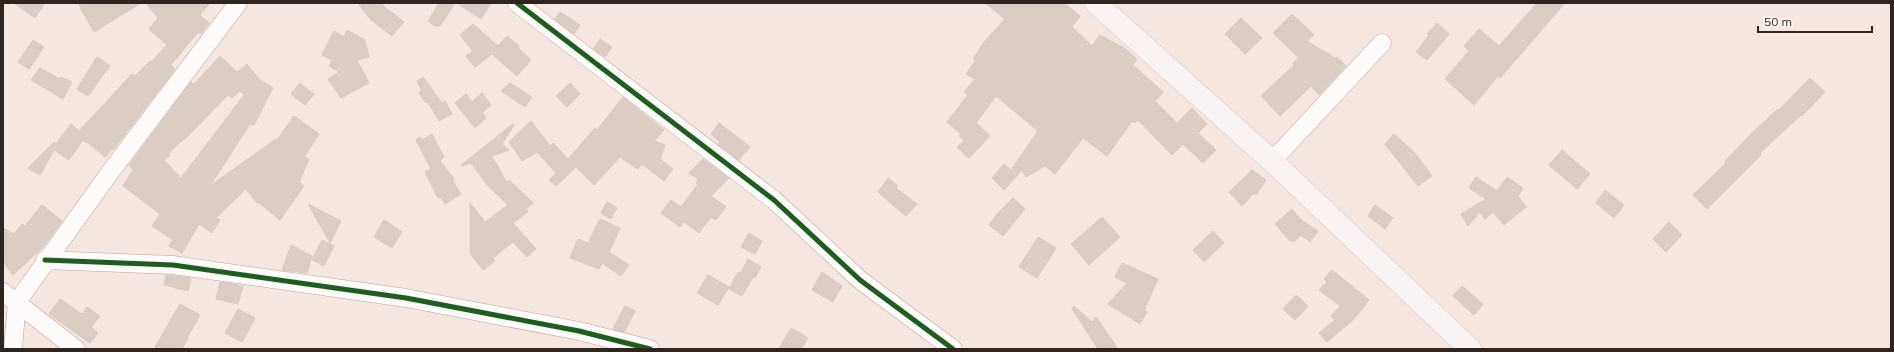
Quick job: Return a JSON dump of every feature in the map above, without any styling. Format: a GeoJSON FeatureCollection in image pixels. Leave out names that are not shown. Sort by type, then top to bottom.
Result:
{"type":"FeatureCollection","features":[{"type":"Feature","properties":{"kind":"main road"},"geometry":{"type":"LineString","coordinates":[[1096,3],[1272,161],[1470,349]]}},
{"type":"Feature","properties":{"kind":"street"},"geometry":{"type":"LineString","coordinates":[[13,349],[10,297],[45,260],[238,3]]}},
{"type":"Feature","properties":{"kind":"street"},"geometry":{"type":"LineString","coordinates":[[516,3],[774,200],[860,280],[953,349]]}},
{"type":"Feature","properties":{"kind":"street"},"geometry":{"type":"LineString","coordinates":[[1272,161],[1382,43]]}},
{"type":"Feature","properties":{"kind":"street"},"geometry":{"type":"LineString","coordinates":[[45,260],[173,266],[406,298],[579,331],[650,349]]}},
{"type":"Feature","properties":{"kind":"street"},"geometry":{"type":"LineString","coordinates":[[10,297],[76,349]]}},
{"type":"Feature","properties":{"kind":"building"},"geometry":{"type":"Polygon","coordinates":[[[14,3],[45,3],[35,18],[14,3]]]}},
{"type":"Feature","properties":{"kind":"building"},"geometry":{"type":"Polygon","coordinates":[[[78,3],[141,3],[94,32],[78,3]]]}},
{"type":"Feature","properties":{"kind":"building"},"geometry":{"type":"Polygon","coordinates":[[[146,3],[210,3],[200,15],[209,23],[201,34],[198,32],[171,65],[175,69],[113,150],[112,149],[105,157],[83,140],[69,160],[54,150],[40,175],[28,168],[54,142],[56,144],[71,124],[79,131],[132,74],[135,76],[167,45],[149,29],[158,18],[146,3]]]}},
{"type":"Feature","properties":{"kind":"building"},"geometry":{"type":"Polygon","coordinates":[[[358,3],[380,3],[404,22],[392,36],[370,19],[358,3]]]}},
{"type":"Feature","properties":{"kind":"building"},"geometry":{"type":"Polygon","coordinates":[[[439,3],[455,3],[440,26],[435,26],[428,21],[439,3]]]}},
{"type":"Feature","properties":{"kind":"building"},"geometry":{"type":"Polygon","coordinates":[[[457,3],[491,3],[481,19],[457,3]]]}},
{"type":"Feature","properties":{"kind":"building"},"geometry":{"type":"Polygon","coordinates":[[[985,3],[1064,3],[1080,16],[1072,27],[1092,46],[1100,35],[1126,49],[1137,59],[1133,65],[1163,92],[1155,101],[1177,123],[1192,108],[1207,124],[1198,133],[1216,150],[1203,163],[1183,144],[1172,155],[1138,120],[1135,123],[1132,121],[1107,156],[1083,138],[1055,174],[1045,166],[1026,177],[1022,170],[1004,190],[992,178],[1004,164],[1011,170],[1038,131],[996,96],[976,123],[990,136],[969,158],[957,147],[964,140],[959,136],[961,134],[947,122],[968,95],[964,92],[975,79],[966,74],[976,60],[973,59],[984,42],[1005,19],[985,3]]]}},
{"type":"Feature","properties":{"kind":"building"},"geometry":{"type":"Polygon","coordinates":[[[1537,3],[1565,3],[1500,78],[1498,76],[1474,105],[1445,79],[1469,51],[1464,46],[1479,29],[1499,46],[1537,3]]]}},
{"type":"Feature","properties":{"kind":"building"},"geometry":{"type":"Polygon","coordinates":[[[560,12],[580,25],[574,34],[555,19],[560,12]]]}},
{"type":"Feature","properties":{"kind":"building"},"geometry":{"type":"Polygon","coordinates":[[[1292,14],[1314,35],[1307,41],[1335,58],[1337,57],[1346,66],[1319,95],[1311,86],[1280,116],[1261,96],[1294,65],[1293,63],[1299,58],[1273,33],[1292,14]]]}},
{"type":"Feature","properties":{"kind":"building"},"geometry":{"type":"Polygon","coordinates":[[[1241,18],[1262,38],[1245,54],[1225,34],[1241,18]]]}},
{"type":"Feature","properties":{"kind":"building"},"geometry":{"type":"Polygon","coordinates":[[[1437,23],[1449,34],[1427,60],[1416,52],[1429,35],[1427,34],[1437,23]]]}},
{"type":"Feature","properties":{"kind":"building"},"geometry":{"type":"Polygon","coordinates":[[[473,24],[498,46],[507,36],[519,46],[518,48],[531,60],[517,76],[492,54],[475,67],[466,56],[473,51],[460,35],[473,24]]]}},
{"type":"Feature","properties":{"kind":"building"},"geometry":{"type":"Polygon","coordinates":[[[347,30],[365,40],[369,57],[357,60],[369,83],[341,98],[328,79],[339,72],[329,66],[332,60],[322,55],[334,31],[344,37],[347,30]]]}},
{"type":"Feature","properties":{"kind":"building"},"geometry":{"type":"Polygon","coordinates":[[[600,39],[612,47],[605,57],[594,49],[600,39]]]}},
{"type":"Feature","properties":{"kind":"building"},"geometry":{"type":"Polygon","coordinates":[[[33,40],[44,47],[29,69],[18,62],[33,40]]]}},
{"type":"Feature","properties":{"kind":"building"},"geometry":{"type":"Polygon","coordinates":[[[220,56],[237,72],[247,64],[260,80],[273,88],[254,125],[250,124],[210,186],[276,139],[277,140],[294,116],[319,134],[304,157],[309,159],[299,182],[304,186],[280,220],[258,202],[257,203],[246,189],[216,218],[220,220],[212,233],[199,224],[182,253],[169,246],[173,240],[152,226],[160,214],[123,186],[133,170],[129,165],[191,82],[194,84],[220,56]],[[240,91],[232,98],[228,95],[190,134],[168,153],[170,155],[164,160],[181,178],[244,95],[240,91]]]}},
{"type":"Feature","properties":{"kind":"building"},"geometry":{"type":"Polygon","coordinates":[[[97,57],[110,66],[88,96],[77,89],[97,57]]]}},
{"type":"Feature","properties":{"kind":"building"},"geometry":{"type":"Polygon","coordinates":[[[40,68],[60,79],[61,77],[72,82],[63,99],[31,80],[40,68]]]}},
{"type":"Feature","properties":{"kind":"building"},"geometry":{"type":"Polygon","coordinates":[[[423,77],[442,103],[445,101],[452,114],[439,121],[428,102],[426,103],[419,93],[422,91],[417,81],[423,77]]]}},
{"type":"Feature","properties":{"kind":"building"},"geometry":{"type":"Polygon","coordinates":[[[1810,78],[1825,92],[1802,116],[1801,115],[1760,153],[1761,155],[1707,209],[1693,195],[1726,163],[1725,161],[1755,130],[1778,109],[1779,110],[1810,78]]]}},
{"type":"Feature","properties":{"kind":"building"},"geometry":{"type":"Polygon","coordinates":[[[300,83],[314,94],[305,105],[291,94],[300,83]]]}},
{"type":"Feature","properties":{"kind":"building"},"geometry":{"type":"Polygon","coordinates":[[[510,83],[532,97],[525,107],[501,91],[510,83]]]}},
{"type":"Feature","properties":{"kind":"building"},"geometry":{"type":"Polygon","coordinates":[[[570,83],[580,94],[567,107],[556,96],[570,83]]]}},
{"type":"Feature","properties":{"kind":"building"},"geometry":{"type":"Polygon","coordinates":[[[482,93],[491,105],[482,113],[486,118],[475,128],[455,103],[466,94],[472,102],[482,93]]]}},
{"type":"Feature","properties":{"kind":"building"},"geometry":{"type":"Polygon","coordinates":[[[623,97],[664,130],[654,141],[665,145],[660,159],[673,169],[664,181],[642,164],[638,169],[620,157],[594,185],[576,167],[556,186],[549,180],[556,173],[537,152],[522,161],[509,142],[531,121],[550,146],[553,143],[568,159],[595,128],[597,130],[623,97]]]}},
{"type":"Feature","properties":{"kind":"building"},"geometry":{"type":"Polygon","coordinates":[[[719,123],[750,147],[739,160],[718,144],[720,142],[711,134],[719,123]]]}},
{"type":"Feature","properties":{"kind":"building"},"geometry":{"type":"Polygon","coordinates":[[[513,124],[514,125],[502,144],[509,150],[492,156],[507,183],[509,180],[533,203],[526,209],[528,212],[513,223],[536,249],[527,257],[513,242],[493,258],[495,261],[483,270],[470,253],[470,203],[485,222],[508,205],[488,186],[471,163],[461,165],[513,124]]]}},
{"type":"Feature","properties":{"kind":"building"},"geometry":{"type":"Polygon","coordinates":[[[432,134],[444,157],[440,161],[454,179],[452,180],[461,194],[445,204],[441,197],[438,198],[425,172],[431,169],[416,140],[420,137],[422,140],[432,134]]]}},
{"type":"Feature","properties":{"kind":"building"},"geometry":{"type":"Polygon","coordinates":[[[1394,134],[1414,152],[1432,176],[1418,186],[1385,144],[1394,134]]]}},
{"type":"Feature","properties":{"kind":"building"},"geometry":{"type":"Polygon","coordinates":[[[1562,150],[1590,174],[1577,189],[1549,165],[1562,150]]]}},
{"type":"Feature","properties":{"kind":"building"},"geometry":{"type":"Polygon","coordinates":[[[703,159],[729,178],[711,196],[726,207],[716,220],[711,217],[699,233],[684,222],[680,227],[661,213],[671,200],[681,207],[698,184],[696,183],[698,179],[689,173],[703,159]]]}},
{"type":"Feature","properties":{"kind":"building"},"geometry":{"type":"Polygon","coordinates":[[[1252,170],[1266,180],[1256,195],[1254,193],[1242,206],[1229,192],[1252,170]]]}},
{"type":"Feature","properties":{"kind":"building"},"geometry":{"type":"Polygon","coordinates":[[[1476,177],[1497,191],[1507,177],[1523,188],[1518,196],[1526,207],[1504,225],[1493,212],[1485,219],[1480,212],[1468,226],[1461,214],[1486,199],[1469,188],[1476,177]]]}},
{"type":"Feature","properties":{"kind":"building"},"geometry":{"type":"Polygon","coordinates":[[[888,178],[898,186],[896,188],[917,204],[906,216],[878,192],[888,178]]]}},
{"type":"Feature","properties":{"kind":"building"},"geometry":{"type":"Polygon","coordinates":[[[1605,190],[1624,205],[1614,218],[1596,203],[1605,190]]]}},
{"type":"Feature","properties":{"kind":"building"},"geometry":{"type":"Polygon","coordinates":[[[1013,198],[1025,209],[1003,236],[989,225],[997,214],[1013,198]]]}},
{"type":"Feature","properties":{"kind":"building"},"geometry":{"type":"Polygon","coordinates":[[[607,202],[617,208],[611,219],[601,213],[607,202]]]}},
{"type":"Feature","properties":{"kind":"building"},"geometry":{"type":"Polygon","coordinates":[[[308,204],[341,221],[330,243],[308,204]]]}},
{"type":"Feature","properties":{"kind":"building"},"geometry":{"type":"Polygon","coordinates":[[[42,205],[62,221],[43,247],[13,275],[3,262],[3,228],[14,234],[22,224],[25,226],[42,205]]]}},
{"type":"Feature","properties":{"kind":"building"},"geometry":{"type":"Polygon","coordinates":[[[1375,205],[1393,218],[1385,229],[1368,216],[1375,205]]]}},
{"type":"Feature","properties":{"kind":"building"},"geometry":{"type":"Polygon","coordinates":[[[1292,209],[1301,220],[1318,231],[1310,242],[1301,235],[1295,241],[1290,241],[1275,224],[1292,209]]]}},
{"type":"Feature","properties":{"kind":"building"},"geometry":{"type":"Polygon","coordinates":[[[1102,217],[1120,237],[1089,265],[1071,244],[1102,217]]]}},
{"type":"Feature","properties":{"kind":"building"},"geometry":{"type":"Polygon","coordinates":[[[600,219],[620,228],[609,252],[629,265],[621,276],[602,263],[599,269],[570,258],[578,239],[588,243],[600,219]]]}},
{"type":"Feature","properties":{"kind":"building"},"geometry":{"type":"Polygon","coordinates":[[[384,220],[402,232],[392,248],[374,237],[384,220]]]}},
{"type":"Feature","properties":{"kind":"building"},"geometry":{"type":"Polygon","coordinates":[[[1669,222],[1682,235],[1666,252],[1653,239],[1669,222]]]}},
{"type":"Feature","properties":{"kind":"building"},"geometry":{"type":"Polygon","coordinates":[[[1213,231],[1224,243],[1204,262],[1193,250],[1213,231]]]}},
{"type":"Feature","properties":{"kind":"building"},"geometry":{"type":"Polygon","coordinates":[[[749,233],[762,241],[755,254],[741,247],[749,233]]]}},
{"type":"Feature","properties":{"kind":"building"},"geometry":{"type":"Polygon","coordinates":[[[1038,237],[1056,248],[1037,278],[1019,267],[1038,237]]]}},
{"type":"Feature","properties":{"kind":"building"},"geometry":{"type":"Polygon","coordinates":[[[322,240],[334,246],[324,266],[312,260],[322,240]]]}},
{"type":"Feature","properties":{"kind":"building"},"geometry":{"type":"Polygon","coordinates":[[[291,245],[312,256],[307,273],[282,270],[291,245]]]}},
{"type":"Feature","properties":{"kind":"building"},"geometry":{"type":"Polygon","coordinates":[[[748,259],[761,267],[755,278],[753,277],[742,296],[729,289],[738,272],[740,274],[748,259]]]}},
{"type":"Feature","properties":{"kind":"building"},"geometry":{"type":"Polygon","coordinates":[[[1122,263],[1158,279],[1144,310],[1147,312],[1140,324],[1108,304],[1127,283],[1115,277],[1122,263]]]}},
{"type":"Feature","properties":{"kind":"building"},"geometry":{"type":"Polygon","coordinates":[[[1332,270],[1369,300],[1354,319],[1327,342],[1319,333],[1335,320],[1331,316],[1340,306],[1319,290],[1327,282],[1324,279],[1332,270]]]}},
{"type":"Feature","properties":{"kind":"building"},"geometry":{"type":"Polygon","coordinates":[[[822,272],[842,286],[833,302],[812,290],[822,272]]]}},
{"type":"Feature","properties":{"kind":"building"},"geometry":{"type":"Polygon","coordinates":[[[166,275],[191,278],[188,291],[164,285],[166,275]]]}},
{"type":"Feature","properties":{"kind":"building"},"geometry":{"type":"Polygon","coordinates":[[[708,275],[729,287],[718,305],[697,293],[708,275]]]}},
{"type":"Feature","properties":{"kind":"building"},"geometry":{"type":"Polygon","coordinates":[[[220,282],[243,286],[238,304],[216,299],[220,282]]]}},
{"type":"Feature","properties":{"kind":"building"},"geometry":{"type":"Polygon","coordinates":[[[1462,286],[1483,304],[1474,315],[1453,296],[1462,286]]]}},
{"type":"Feature","properties":{"kind":"building"},"geometry":{"type":"Polygon","coordinates":[[[1296,295],[1308,306],[1295,320],[1283,309],[1296,295]]]}},
{"type":"Feature","properties":{"kind":"building"},"geometry":{"type":"Polygon","coordinates":[[[60,299],[82,314],[87,307],[100,316],[91,327],[98,333],[90,343],[49,314],[60,299]]]}},
{"type":"Feature","properties":{"kind":"building"},"geometry":{"type":"Polygon","coordinates":[[[180,304],[200,315],[182,349],[154,349],[180,304]]]}},
{"type":"Feature","properties":{"kind":"building"},"geometry":{"type":"Polygon","coordinates":[[[625,306],[635,311],[624,332],[613,329],[625,306]]]}},
{"type":"Feature","properties":{"kind":"building"},"geometry":{"type":"Polygon","coordinates":[[[1074,306],[1092,322],[1096,317],[1118,349],[1098,349],[1072,309],[1074,306]]]}},
{"type":"Feature","properties":{"kind":"building"},"geometry":{"type":"Polygon","coordinates":[[[238,309],[255,318],[242,342],[225,333],[238,309]]]}},
{"type":"Feature","properties":{"kind":"building"},"geometry":{"type":"Polygon","coordinates":[[[791,328],[808,338],[801,349],[779,349],[791,328]]]}},
{"type":"Feature","properties":{"kind":"cycle path"},"geometry":{"type":"LineString","coordinates":[[517,3],[774,200],[860,280],[953,349]]}},
{"type":"Feature","properties":{"kind":"cycle path"},"geometry":{"type":"LineString","coordinates":[[45,260],[173,265],[406,298],[579,331],[650,349]]}}]}
